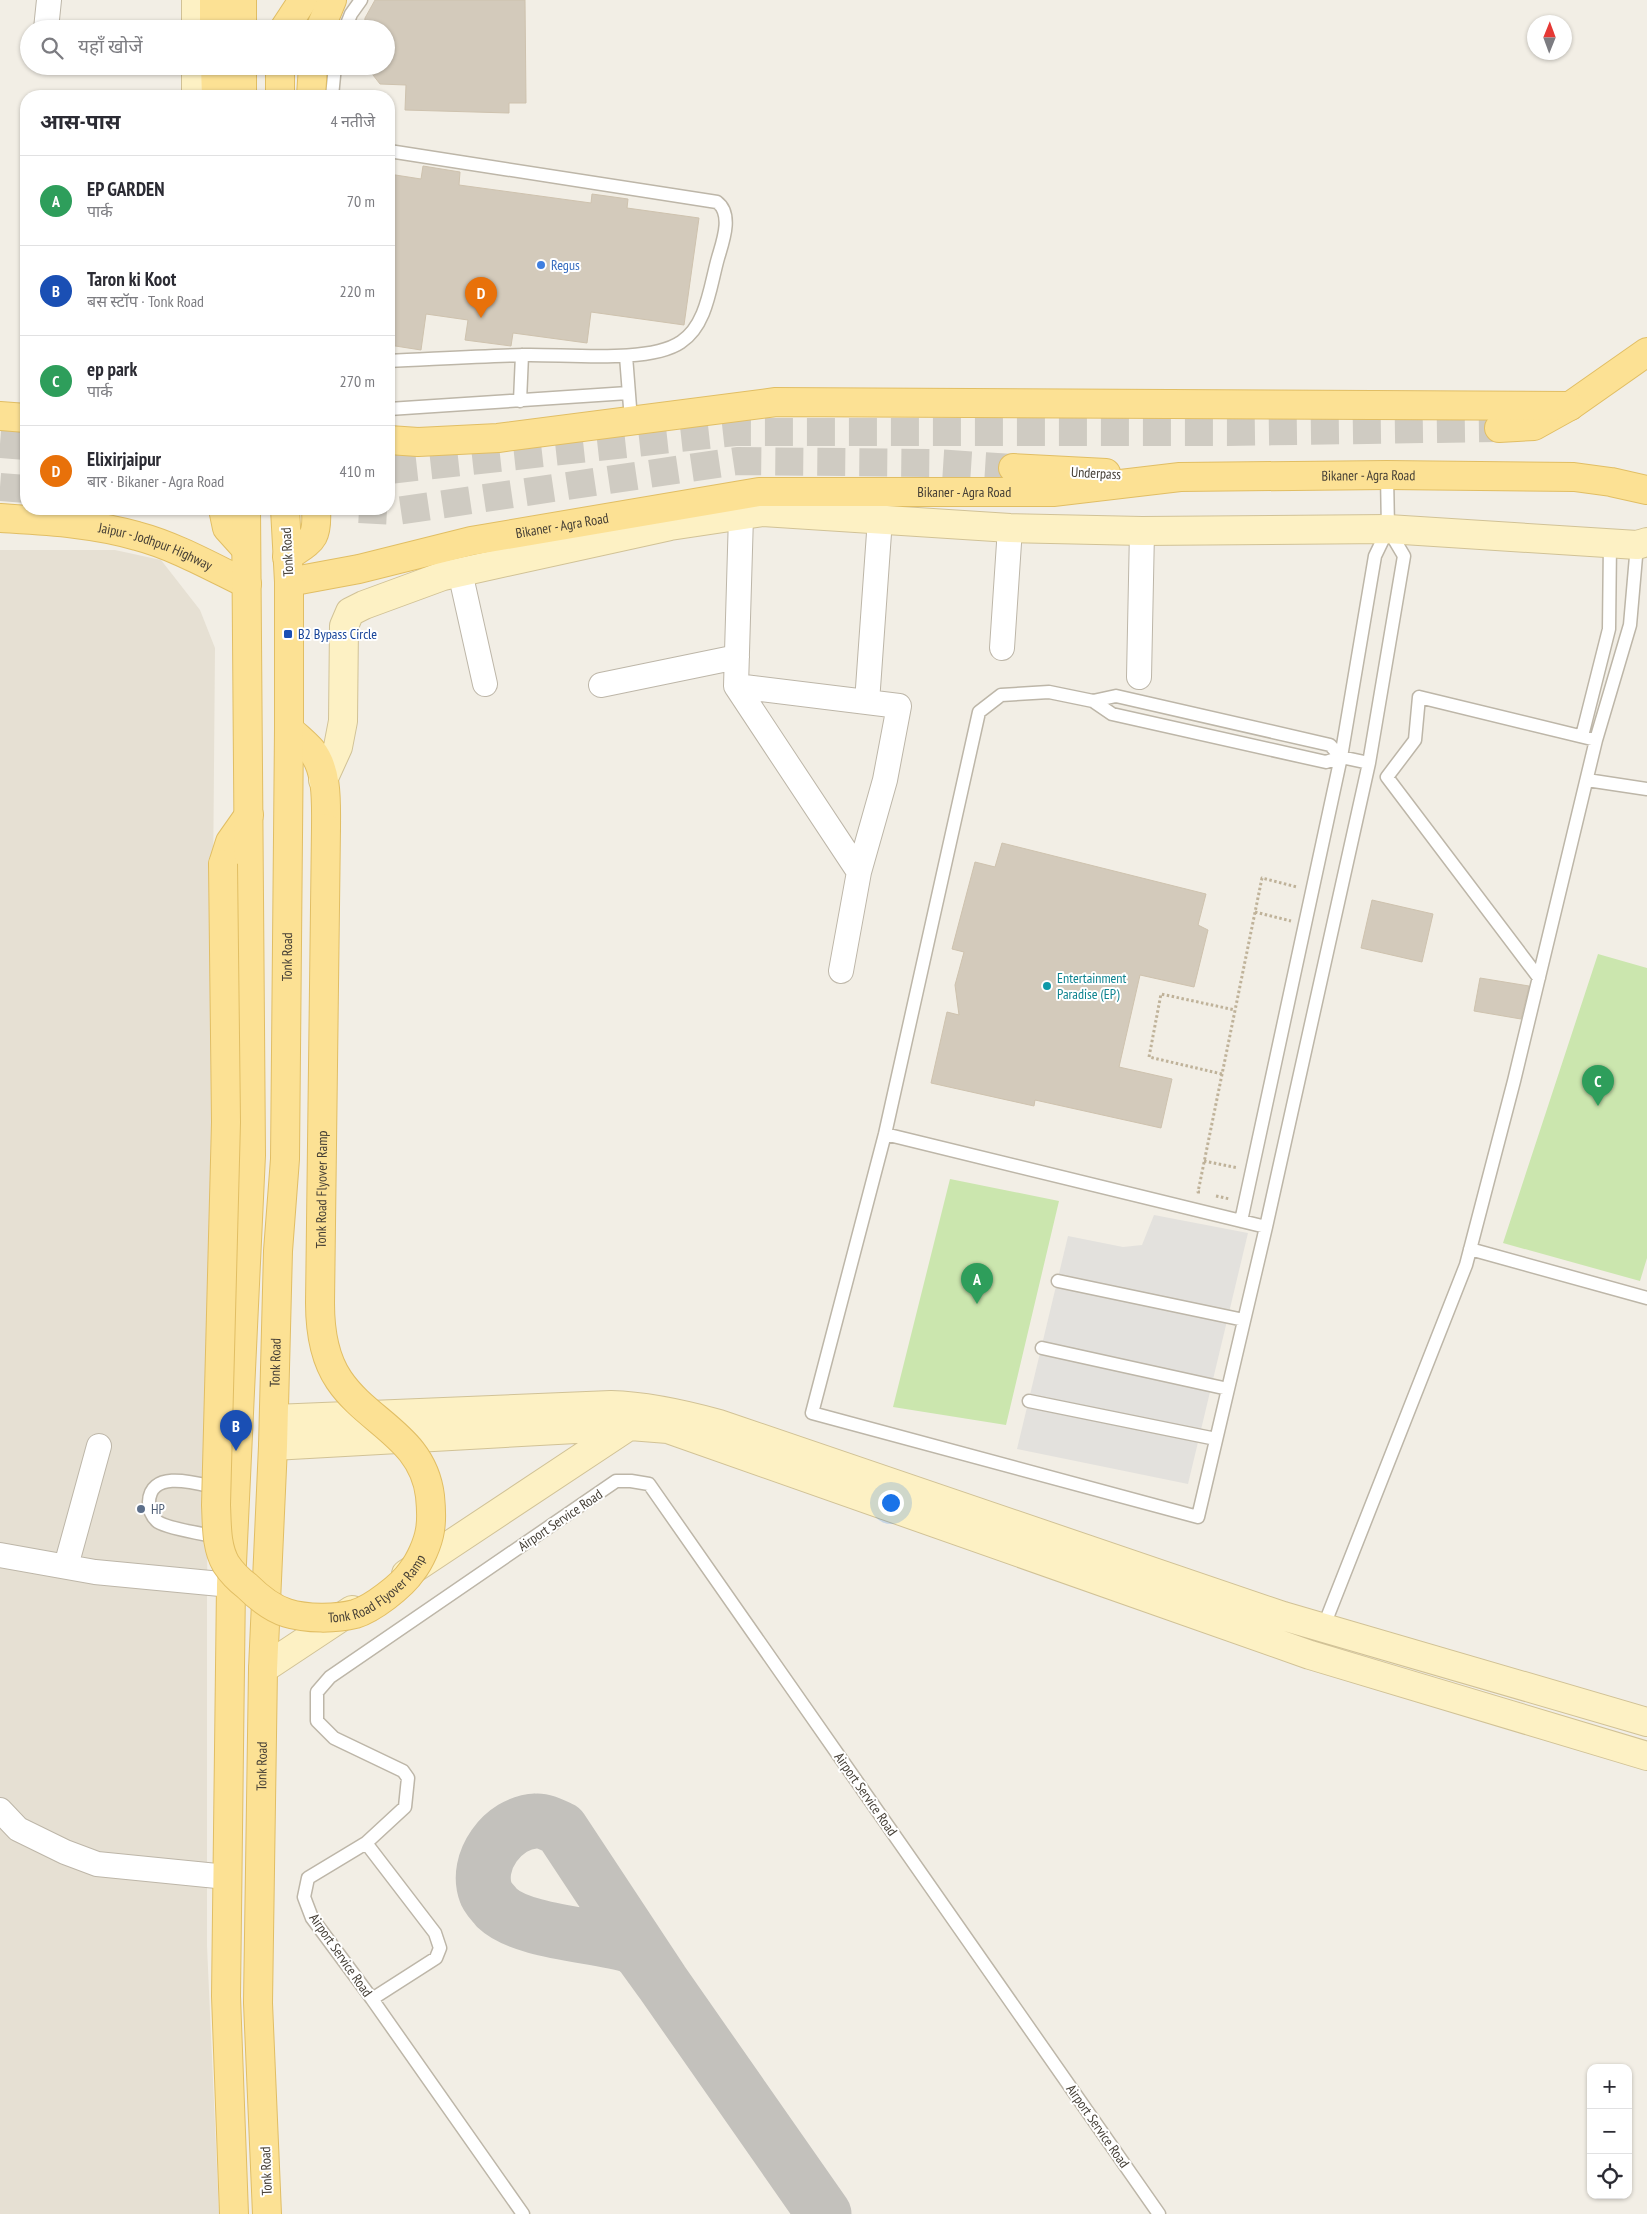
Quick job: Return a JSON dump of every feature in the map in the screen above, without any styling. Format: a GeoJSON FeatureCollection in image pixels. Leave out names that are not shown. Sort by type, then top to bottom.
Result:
{"type":"FeatureCollection","features":[{"type":"Feature","properties":{"kind":"main road"},"geometry":{"type":"LineString","coordinates":[[214,0],[214,20]]}},
{"type":"Feature","properties":{"kind":"main road"},"geometry":{"type":"LineString","coordinates":[[242,0],[242,20]]}},
{"type":"Feature","properties":{"kind":"main road"},"geometry":{"type":"LineString","coordinates":[[279,0],[280,20]]}},
{"type":"Feature","properties":{"kind":"main road"},"geometry":{"type":"LineString","coordinates":[[290,20],[303,0]]}},
{"type":"Feature","properties":{"kind":"main road"},"geometry":{"type":"LineString","coordinates":[[324,20],[332,0]]}},
{"type":"Feature","properties":{"kind":"main road"},"geometry":{"type":"LineString","coordinates":[[215,75],[216,90]]}},
{"type":"Feature","properties":{"kind":"main road"},"geometry":{"type":"LineString","coordinates":[[242,75],[242,90]]}},
{"type":"Feature","properties":{"kind":"main road"},"geometry":{"type":"LineString","coordinates":[[280,75],[280,90]]}},
{"type":"Feature","properties":{"kind":"main road"},"geometry":{"type":"LineString","coordinates":[[312,90],[313,75]]}},
{"type":"Feature","properties":{"kind":"main road"},"geometry":{"type":"LineString","coordinates":[[1499,428],[1534,426],[1570,406],[1647,352]]}},
{"type":"Feature","properties":{"kind":"main road"},"geometry":{"type":"LineString","coordinates":[[395,440],[418,442],[498,438],[776,402],[1570,406]]}},
{"type":"Feature","properties":{"kind":"main road","name":"Underpass"},"geometry":{"type":"LineString","coordinates":[[1013,468],[1180,477]]}},
{"type":"Feature","properties":{"kind":"main road","name":"Bikaner - Agra Road"},"geometry":{"type":"LineString","coordinates":[[288,569],[359,568],[471,541],[759,492],[1053,492],[1180,477],[1387,475],[1574,477],[1611,482],[1647,490]]}},
{"type":"Feature","properties":{"kind":"main road"},"geometry":{"type":"LineString","coordinates":[[224,515],[227,528],[245,548]]}},
{"type":"Feature","properties":{"kind":"main road"},"geometry":{"type":"LineString","coordinates":[[234,2214],[226,1996],[231,1584],[251,1155],[246,515]]}},
{"type":"Feature","properties":{"kind":"main road","name":"Tonk Road"},"geometry":{"type":"LineString","coordinates":[[267,2214],[258,2003],[263,1669],[274,1419],[278,1251],[285,1159],[289,728],[288,569],[285,515]]}},
{"type":"Feature","properties":{"kind":"main road"},"geometry":{"type":"LineString","coordinates":[[288,569],[314,536],[317,527],[316,515]]}},
{"type":"Feature","properties":{"kind":"main road","name":"Jaipur - Jodhpur Highway"},"geometry":{"type":"LineString","coordinates":[[0,518],[85,524],[139,536],[247,584]]}},
{"type":"Feature","properties":{"kind":"main road","name":"Tonk Road Flyover Ramp"},"geometry":{"type":"LineString","coordinates":[[249,815],[230,842],[222,864],[226,1122],[216,1505],[220,1550],[226,1564],[235,1576],[262,1601],[287,1613],[316,1618],[356,1614],[381,1600],[412,1572],[430,1530],[431,1506],[428,1484],[422,1465],[410,1448],[351,1394],[338,1379],[323,1341],[320,1303],[326,828],[323,780],[319,765],[313,752],[289,728]]}},
{"type":"Feature","properties":{"kind":"street"},"geometry":{"type":"LineString","coordinates":[[47,20],[49,0]]}},
{"type":"Feature","properties":{"kind":"street"},"geometry":{"type":"LineString","coordinates":[[196,0],[196,20]]}},
{"type":"Feature","properties":{"kind":"street"},"geometry":{"type":"LineString","coordinates":[[196,75],[196,90]]}},
{"type":"Feature","properties":{"kind":"street"},"geometry":{"type":"LineString","coordinates":[[323,780],[338,747],[343,721],[344,626],[350,612],[434,579],[460,572],[670,526],[762,512],[1010,528],[1142,531],[1388,529],[1610,543],[1642,543]]}},
{"type":"Feature","properties":{"kind":"street"},"geometry":{"type":"LineString","coordinates":[[741,516],[736,686],[859,872]]}},
{"type":"Feature","properties":{"kind":"street"},"geometry":{"type":"LineString","coordinates":[[867,702],[880,519]]}},
{"type":"Feature","properties":{"kind":"street"},"geometry":{"type":"LineString","coordinates":[[1002,648],[1010,528]]}},
{"type":"Feature","properties":{"kind":"street"},"geometry":{"type":"LineString","coordinates":[[1140,677],[1142,531]]}},
{"type":"Feature","properties":{"kind":"street"},"geometry":{"type":"LineString","coordinates":[[460,572],[485,684]]}},
{"type":"Feature","properties":{"kind":"street"},"geometry":{"type":"LineString","coordinates":[[601,685],[737,657]]}},
{"type":"Feature","properties":{"kind":"street"},"geometry":{"type":"LineString","coordinates":[[736,686],[899,706],[885,780],[859,872],[841,971]]}},
{"type":"Feature","properties":{"kind":"street"},"geometry":{"type":"LineString","coordinates":[[274,1419],[611,1405],[636,1406],[676,1412],[728,1427],[1323,1628],[1647,1722]]}},
{"type":"Feature","properties":{"kind":"street"},"geometry":{"type":"LineString","coordinates":[[263,1669],[630,1426]]}},
{"type":"Feature","properties":{"kind":"street"},"geometry":{"type":"LineString","coordinates":[[273,1446],[630,1426],[668,1428],[1310,1655],[1647,1756]]}},
{"type":"Feature","properties":{"kind":"street"},"geometry":{"type":"LineString","coordinates":[[66,1566],[99,1446]]}},
{"type":"Feature","properties":{"kind":"street"},"geometry":{"type":"LineString","coordinates":[[0,1555],[95,1572],[231,1584]]}},
{"type":"Feature","properties":{"kind":"street"},"geometry":{"type":"LineString","coordinates":[[0,1810],[18,1828],[65,1852],[97,1864],[228,1877]]}},
{"type":"Feature","properties":{"kind":"lane"},"geometry":{"type":"LineString","coordinates":[[349,20],[361,0]]}},
{"type":"Feature","properties":{"kind":"lane"},"geometry":{"type":"LineString","coordinates":[[333,90],[334,75]]}},
{"type":"Feature","properties":{"kind":"lane"},"geometry":{"type":"LineString","coordinates":[[395,151],[717,202],[724,207],[726,216],[722,246],[699,325],[682,342],[669,349],[626,356],[522,355],[395,362]]}},
{"type":"Feature","properties":{"kind":"lane"},"geometry":{"type":"LineString","coordinates":[[520,401],[522,355]]}},
{"type":"Feature","properties":{"kind":"lane"},"geometry":{"type":"LineString","coordinates":[[626,356],[631,420]]}},
{"type":"Feature","properties":{"kind":"lane"},"geometry":{"type":"LineString","coordinates":[[395,409],[628,393]]}},
{"type":"Feature","properties":{"kind":"lane"},"geometry":{"type":"LineString","coordinates":[[1241,1221],[1341,757],[1375,556],[1388,529],[1387,475]]}},
{"type":"Feature","properties":{"kind":"lane"},"geometry":{"type":"LineString","coordinates":[[1341,757],[1330,745],[1116,696],[1094,701],[1049,692],[1001,694],[979,712],[885,1134],[812,1413],[1198,1517],[1266,1227],[1369,762],[1404,556],[1388,529]]}},
{"type":"Feature","properties":{"kind":"lane"},"geometry":{"type":"LineString","coordinates":[[1582,736],[1609,629],[1610,543]]}},
{"type":"Feature","properties":{"kind":"lane"},"geometry":{"type":"LineString","coordinates":[[1323,1628],[1466,1265],[1540,978],[1596,740],[1630,625],[1642,543]]}},
{"type":"Feature","properties":{"kind":"lane"},"geometry":{"type":"LineString","coordinates":[[1540,978],[1387,777],[1415,740],[1419,697],[1596,740]]}},
{"type":"Feature","properties":{"kind":"lane"},"geometry":{"type":"LineString","coordinates":[[1094,701],[1112,714],[1326,762],[1341,757],[1369,762]]}},
{"type":"Feature","properties":{"kind":"lane"},"geometry":{"type":"LineString","coordinates":[[1587,780],[1647,789]]}},
{"type":"Feature","properties":{"kind":"lane"},"geometry":{"type":"LineString","coordinates":[[885,1134],[1266,1227]]}},
{"type":"Feature","properties":{"kind":"lane"},"geometry":{"type":"LineString","coordinates":[[1470,1249],[1647,1298]]}},
{"type":"Feature","properties":{"kind":"lane"},"geometry":{"type":"LineString","coordinates":[[1058,1281],[1244,1320]]}},
{"type":"Feature","properties":{"kind":"lane"},"geometry":{"type":"LineString","coordinates":[[1042,1348],[1228,1389]]}},
{"type":"Feature","properties":{"kind":"lane"},"geometry":{"type":"LineString","coordinates":[[1029,1400],[1216,1440]]}},
{"type":"Feature","properties":{"kind":"lane"},"geometry":{"type":"LineString","coordinates":[[233,1541],[158,1522],[151,1514],[149,1500],[153,1490],[161,1482],[172,1480],[235,1490]]}},
{"type":"Feature","properties":{"kind":"lane","name":"Airport Service Road"},"geometry":{"type":"LineString","coordinates":[[523,2214],[372,1999],[312,1918],[304,1898],[308,1878],[366,1843],[405,1807],[408,1778],[403,1771],[334,1738],[318,1721],[317,1692],[330,1677],[616,1482],[631,1481],[649,1484],[1159,2214]]}},
{"type":"Feature","properties":{"kind":"lane"},"geometry":{"type":"LineString","coordinates":[[366,1843],[434,1933],[440,1948],[436,1958],[372,1999]]}},
{"type":"Feature","properties":{"kind":"path"},"geometry":{"type":"LineString","coordinates":[[1245,1203],[1198,1192],[1262,878],[1312,891]]}},
{"type":"Feature","properties":{"kind":"path"},"geometry":{"type":"LineString","coordinates":[[1255,912],[1305,924]]}},
{"type":"Feature","properties":{"kind":"path"},"geometry":{"type":"LineString","coordinates":[[1222,1074],[1150,1057],[1161,994],[1235,1010]]}},
{"type":"Feature","properties":{"kind":"path"},"geometry":{"type":"LineString","coordinates":[[1204,1160],[1252,1171]]}},
{"type":"Feature","properties":{"kind":"shaded area"},"geometry":{"type":"Polygon","coordinates":[[[0,550],[115,550],[161,560],[200,610],[215,648],[207,1592],[207,1946],[219,2214],[0,2214],[0,550]]]}},
{"type":"Feature","properties":{"kind":"shaded area"},"geometry":{"type":"Polygon","coordinates":[[[1154,1215],[1248,1233],[1188,1484],[1017,1449],[1068,1236],[1123,1247],[1142,1245],[1154,1215]]]}},
{"type":"Feature","properties":{"kind":"green space"},"geometry":{"type":"Polygon","coordinates":[[[1598,954],[1647,968],[1647,1258],[1640,1281],[1503,1243],[1598,954]]]}},
{"type":"Feature","properties":{"kind":"green space"},"geometry":{"type":"Polygon","coordinates":[[[950,1179],[1059,1201],[1006,1425],[893,1407],[950,1179]]]}},
{"type":"Feature","properties":{"kind":"building"},"geometry":{"type":"Polygon","coordinates":[[[375,0],[525,0],[526,103],[509,103],[509,113],[405,110],[406,85],[380,84],[373,75],[395,75],[395,20],[365,20],[375,0]]]}},
{"type":"Feature","properties":{"kind":"building","name":"Regus"},"geometry":{"type":"Polygon","coordinates":[[[423,166],[460,172],[459,185],[591,203],[592,194],[628,199],[627,208],[699,218],[684,325],[591,312],[587,343],[513,333],[511,346],[465,340],[468,320],[426,314],[421,350],[395,346],[395,175],[421,179],[423,166]]]}},
{"type":"Feature","properties":{"kind":"building","name":"Entertainment Paradise (EP)"},"geometry":{"type":"Polygon","coordinates":[[[1002,843],[1206,894],[1198,925],[1208,930],[1194,987],[1140,975],[1119,1067],[1172,1079],[1161,1128],[1035,1100],[1034,1106],[931,1083],[947,1012],[959,1015],[955,985],[964,952],[952,949],[975,862],[995,867],[1002,843]]]}},
{"type":"Feature","properties":{"kind":"building"},"geometry":{"type":"Polygon","coordinates":[[[1372,900],[1433,914],[1422,962],[1361,948],[1372,900]]]}},
{"type":"Feature","properties":{"kind":"building"},"geometry":{"type":"Polygon","coordinates":[[[1480,978],[1529,986],[1521,1019],[1474,1011],[1480,978]]]}},
{"type":"Feature","properties":{"kind":"taxiway"},"geometry":{"type":"LineString","coordinates":[[662,1982],[641,1953],[632,1946],[541,1928],[524,1923],[497,1908],[487,1895],[483,1881],[484,1869],[494,1846],[513,1828],[524,1823],[542,1821],[561,1829],[662,1982],[824,2214]]}},
{"type":"Feature","properties":{"kind":"tunnel"},"geometry":{"type":"LineString","coordinates":[[395,469],[735,432],[1227,432],[1499,428]]}},
{"type":"Feature","properties":{"kind":"tunnel"},"geometry":{"type":"LineString","coordinates":[[0,444],[20,446]]}},
{"type":"Feature","properties":{"kind":"tunnel"},"geometry":{"type":"LineString","coordinates":[[395,511],[737,461],[934,463],[1013,468]]}},
{"type":"Feature","properties":{"kind":"tunnel"},"geometry":{"type":"LineString","coordinates":[[0,487],[20,489]]}},
{"type":"Feature","properties":{"kind":"place","name":"Regus"},"geometry":{"type":"Point","coordinates":[541,265]}},
{"type":"Feature","properties":{"kind":"place","name":"Elixirjaipur"},"geometry":{"type":"Point","coordinates":[481,318]}},
{"type":"Feature","properties":{"kind":"place","name":"B2 Bypass Circle"},"geometry":{"type":"Point","coordinates":[288,634]}},
{"type":"Feature","properties":{"kind":"place","name":"Entertainment Paradise (EP)"},"geometry":{"type":"Point","coordinates":[1047,986]}},
{"type":"Feature","properties":{"kind":"place","name":"ep park"},"geometry":{"type":"Point","coordinates":[1598,1106]}},
{"type":"Feature","properties":{"kind":"place","name":"EP GARDEN"},"geometry":{"type":"Point","coordinates":[977,1304]}},
{"type":"Feature","properties":{"kind":"place","name":"Taron ki Koot"},"geometry":{"type":"Point","coordinates":[236,1451]}},
{"type":"Feature","properties":{"kind":"place","name":"HP"},"geometry":{"type":"Point","coordinates":[141,1509]}}]}
